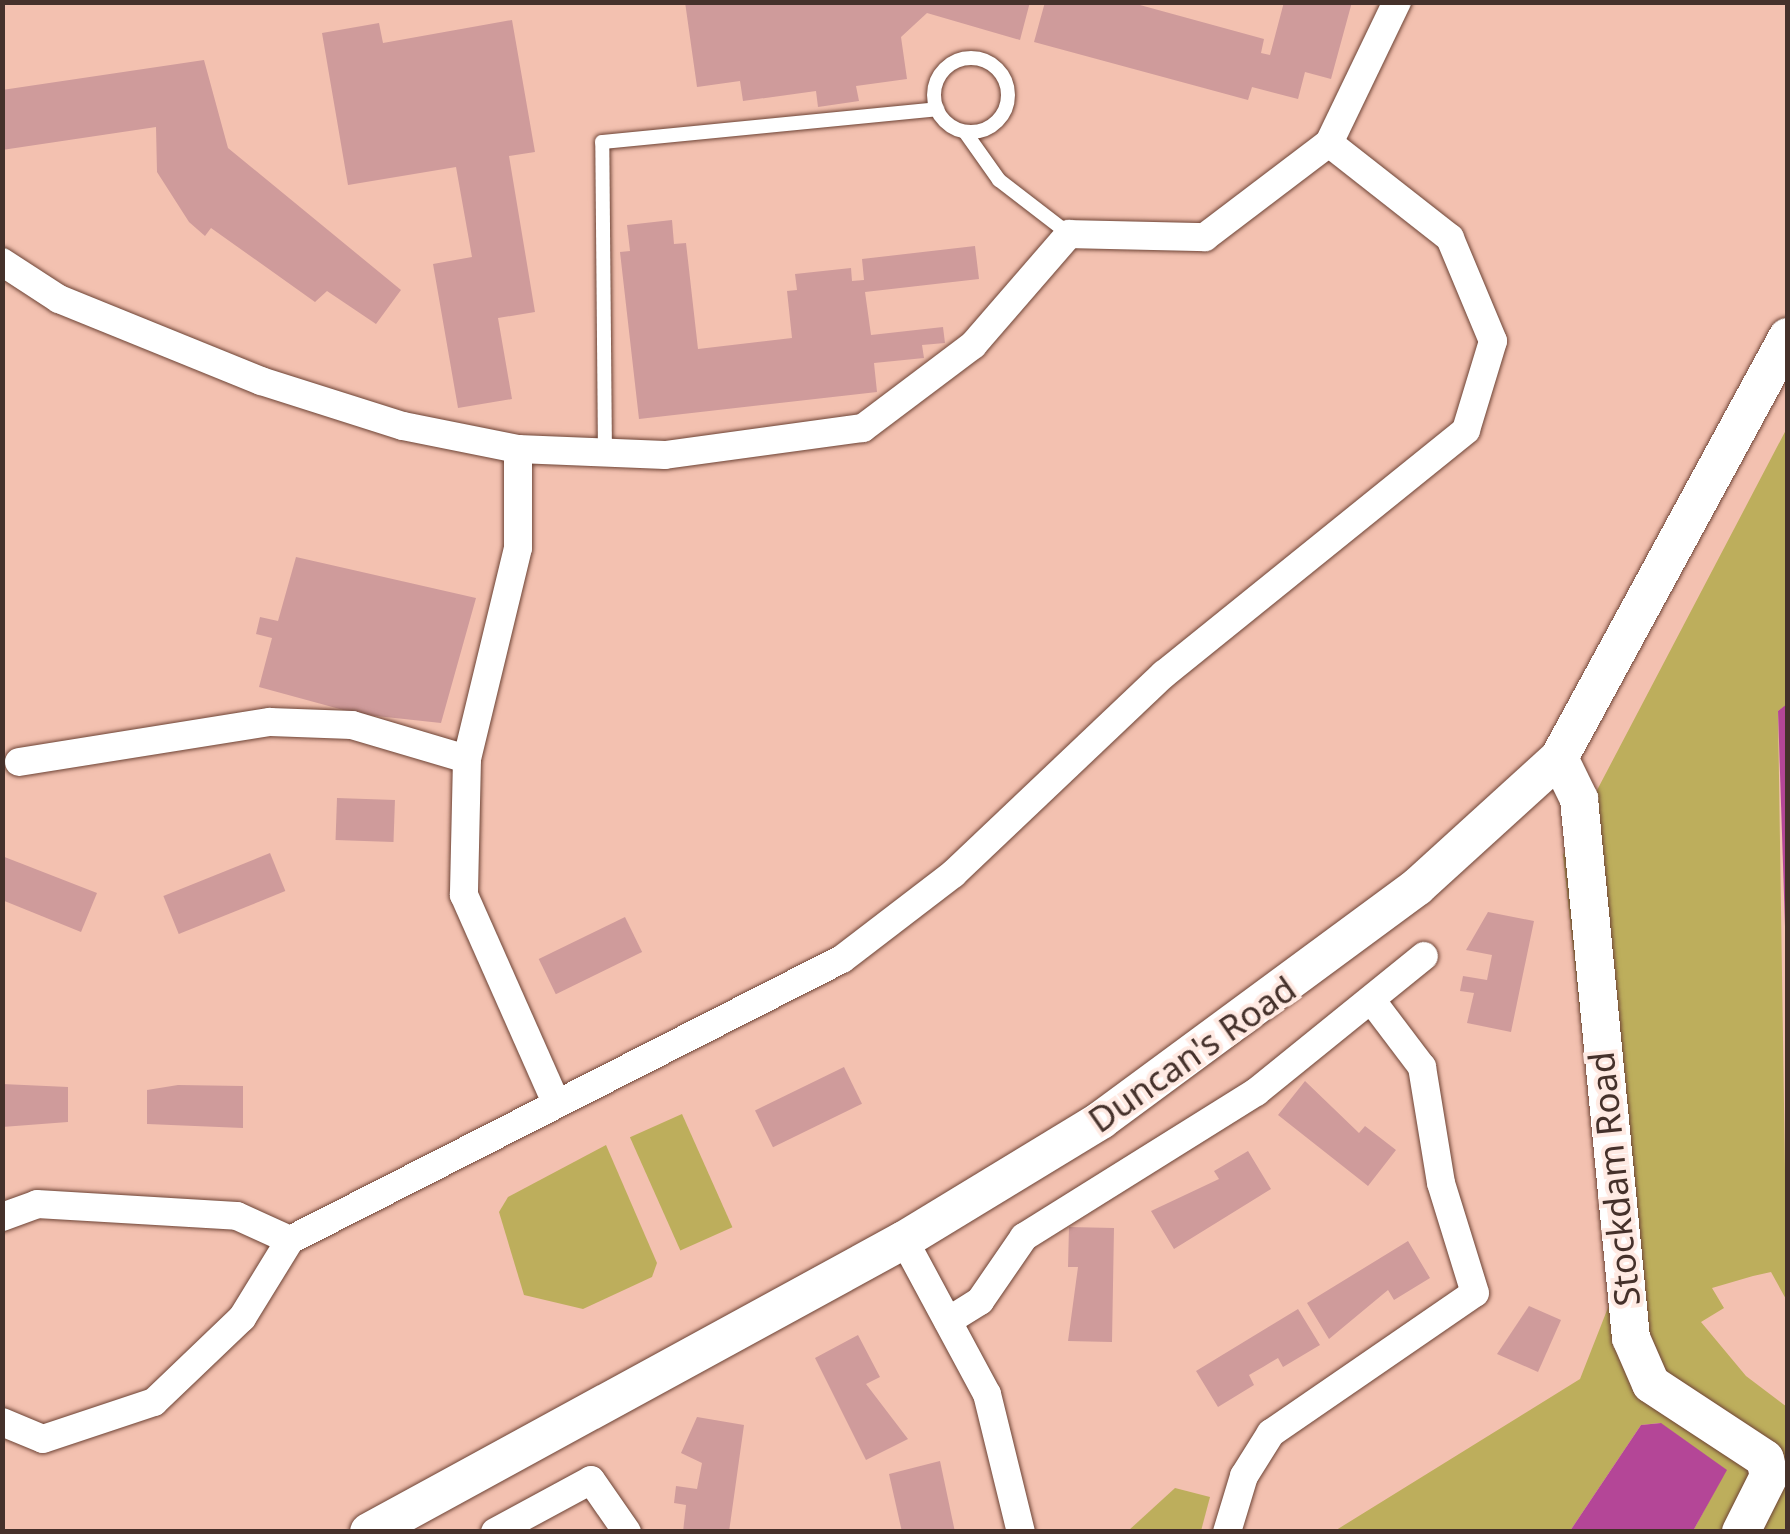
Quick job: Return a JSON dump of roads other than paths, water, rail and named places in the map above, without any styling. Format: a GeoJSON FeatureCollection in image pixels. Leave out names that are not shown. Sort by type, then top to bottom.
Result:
{"type":"FeatureCollection","features":[{"type":"Feature","properties":{"kind":"street"},"geometry":{"type":"LineString","coordinates":[[2,262],[59,298],[261,381],[518,450],[605,457],[863,428],[973,345],[1070,234],[1205,237],[1328,143],[1397,2]]}},
{"type":"Feature","properties":{"kind":"street"},"geometry":{"type":"LineString","coordinates":[[2,1422],[43,1439],[154,1402],[242,1318],[290,1240],[842,959],[952,874],[1164,674],[1466,430],[1494,342],[1450,238],[1328,143]]}},
{"type":"Feature","properties":{"kind":"street","name":"Duncan's Road"},"geometry":{"type":"LineString","coordinates":[[369,1532],[904,1240],[1101,1120],[1296,982],[1559,758],[1788,337]]}},
{"type":"Feature","properties":{"kind":"street"},"geometry":{"type":"LineString","coordinates":[[518,450],[518,548],[467,759],[464,894],[556,1103]]}},
{"type":"Feature","properties":{"kind":"street"},"geometry":{"type":"LineString","coordinates":[[19,762],[270,722],[352,726],[467,759]]}},
{"type":"Feature","properties":{"kind":"street","name":"Stockdam Road"},"geometry":{"type":"LineString","coordinates":[[1559,758],[1579,799],[1630,1338],[1651,1384],[1765,1459],[1769,1476],[1741,1532]]}},
{"type":"Feature","properties":{"kind":"street"},"geometry":{"type":"LineString","coordinates":[[948,1321],[980,1301],[1024,1236],[1256,1092],[1424,956]]}},
{"type":"Feature","properties":{"kind":"street"},"geometry":{"type":"LineString","coordinates":[[1227,1532],[1244,1476],[1271,1433],[1475,1294],[1441,1183],[1422,1067],[1372,1001]]}},
{"type":"Feature","properties":{"kind":"street"},"geometry":{"type":"LineString","coordinates":[[2,1217],[38,1204],[237,1216],[290,1240]]}},
{"type":"Feature","properties":{"kind":"street"},"geometry":{"type":"LineString","coordinates":[[904,1240],[987,1394],[1021,1532]]}},
{"type":"Feature","properties":{"kind":"street"},"geometry":{"type":"LineString","coordinates":[[495,1532],[591,1480],[627,1532]]}},
{"type":"Feature","properties":{"kind":"lane"},"geometry":{"type":"LineString","coordinates":[[937,109],[936,85],[950,65],[972,58],[995,67],[1008,87],[1005,111],[988,128],[964,132]]}},
{"type":"Feature","properties":{"kind":"lane"},"geometry":{"type":"LineString","coordinates":[[605,457],[602,142],[937,109],[964,132],[998,180],[1070,234]]}}]}
